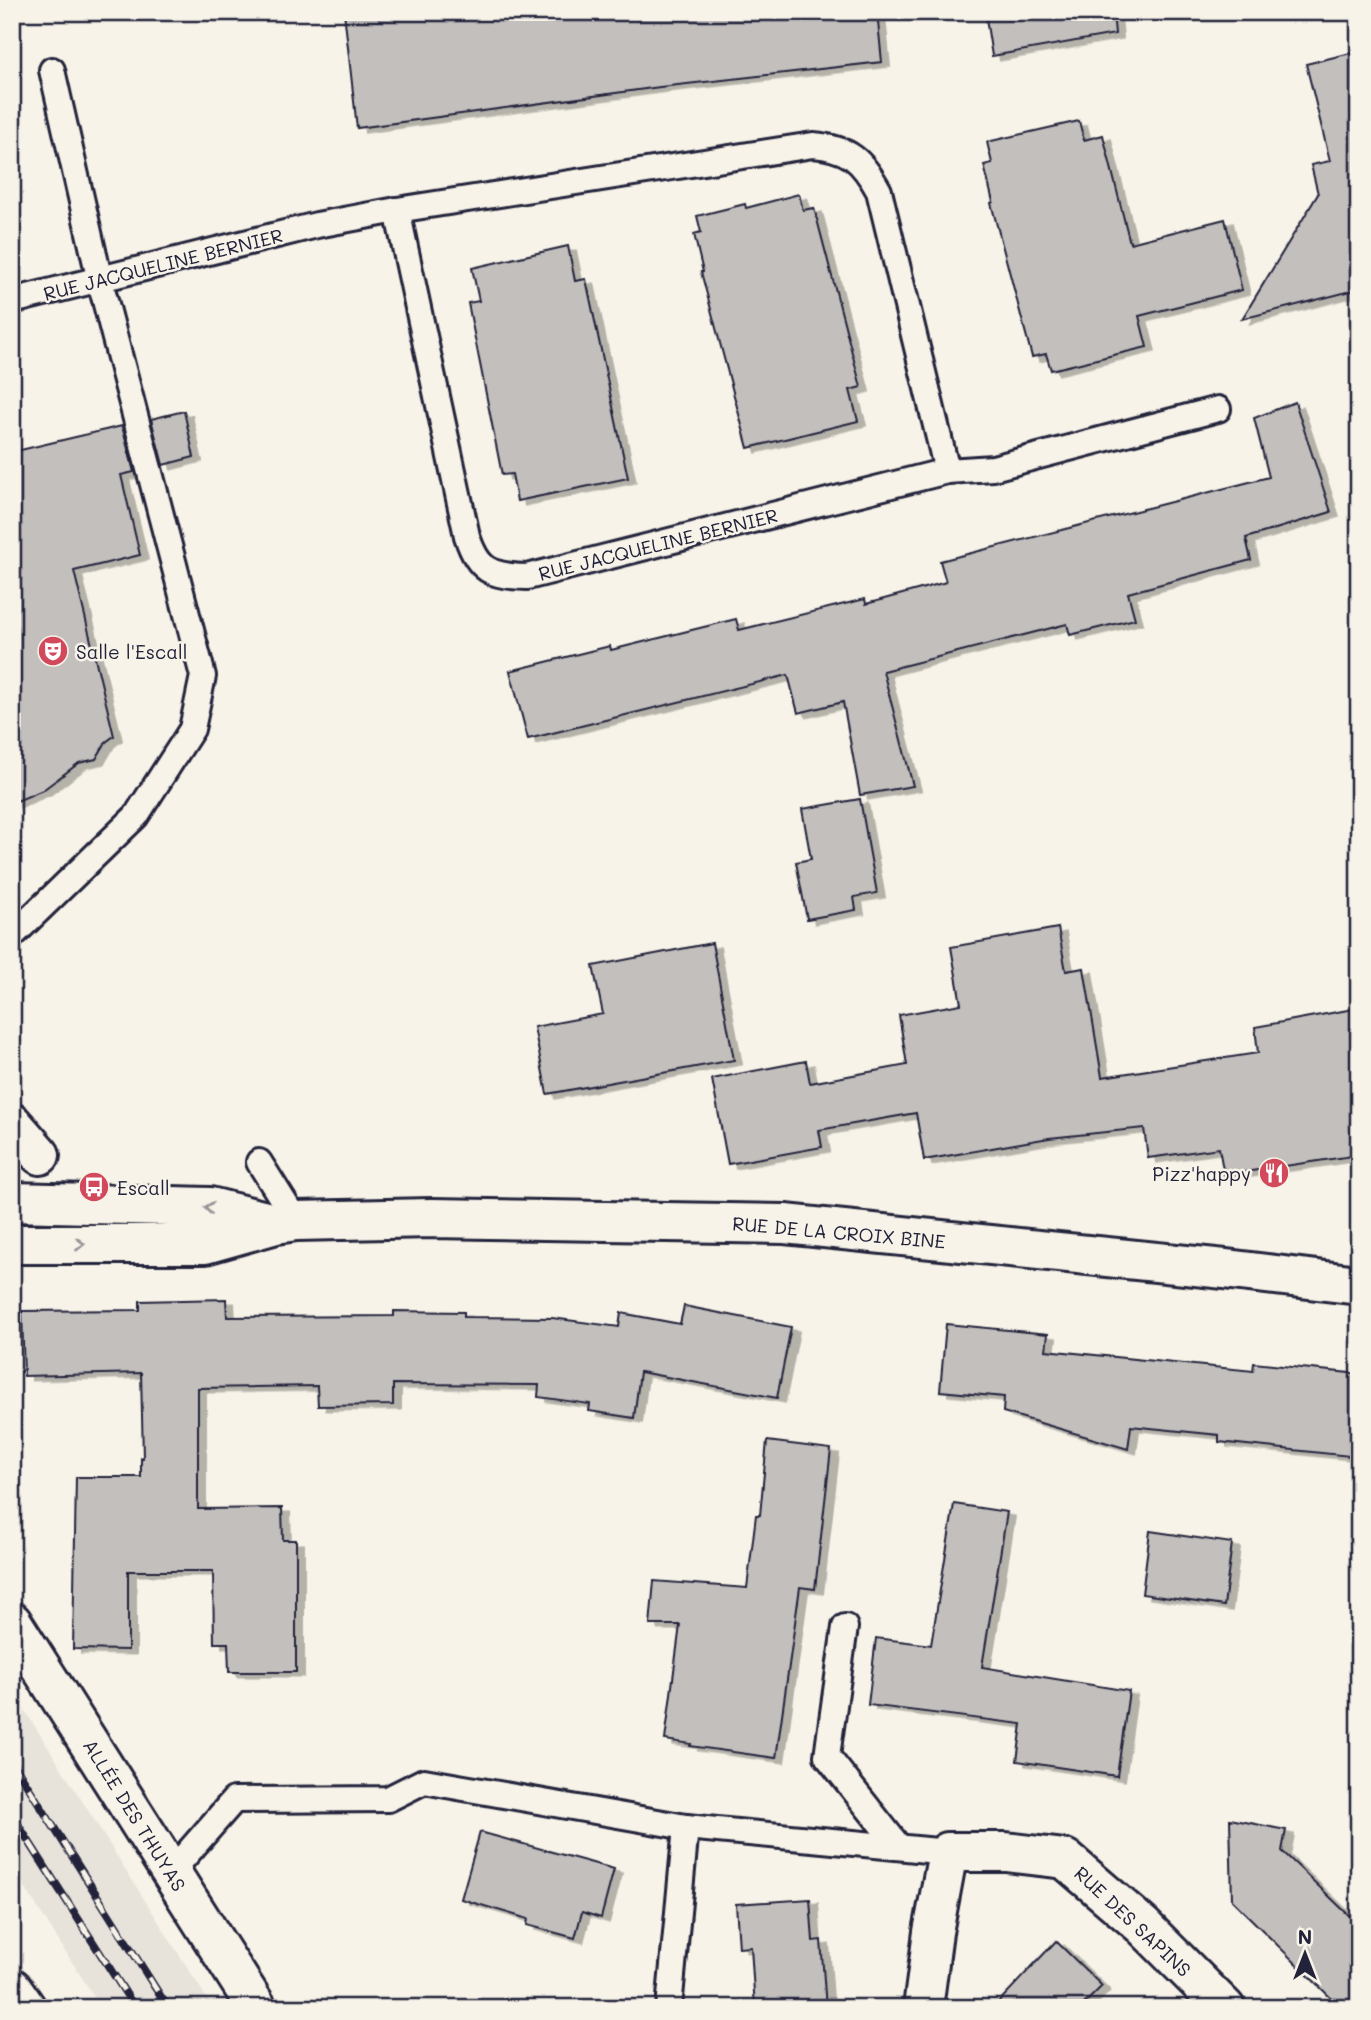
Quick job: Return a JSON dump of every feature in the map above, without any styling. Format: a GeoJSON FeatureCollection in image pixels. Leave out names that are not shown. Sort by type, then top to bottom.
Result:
{"type":"FeatureCollection","features":[{"type":"Feature","properties":{"kind":"street"},"geometry":{"type":"LineString","coordinates":[[12,1123],[40,1155]]}},
{"type":"Feature","properties":{"kind":"street","name":"RUE DE LA CROIX BINE"},"geometry":{"type":"LineString","coordinates":[[12,1202],[210,1207],[286,1222],[446,1218],[785,1224],[1359,1285]]}},
{"type":"Feature","properties":{"kind":"street","name":"RUE DE LA CROIX BINE"},"geometry":{"type":"LineString","coordinates":[[13,1242],[205,1244],[286,1222]]}},
{"type":"Feature","properties":{"kind":"street","name":"ALLÉE DES THUYAS"},"geometry":{"type":"LineString","coordinates":[[12,1622],[257,2008]]}},
{"type":"Feature","properties":{"kind":"street"},"geometry":{"type":"LineString","coordinates":[[923,2008],[933,1932],[948,1852]]}},
{"type":"Feature","properties":{"kind":"street","name":"RUE DES SAPINS"},"geometry":{"type":"LineString","coordinates":[[948,1852],[1006,1852],[1065,1859],[1143,1926],[1225,2008]]}},
{"type":"Feature","properties":{"kind":"street"},"geometry":{"type":"LineString","coordinates":[[12,1988],[26,2008]]}},
{"type":"Feature","properties":{"kind":"lane"},"geometry":{"type":"LineString","coordinates":[[12,936],[136,816],[192,729],[203,676],[100,281],[51,70]]}},
{"type":"Feature","properties":{"kind":"lane","name":"RUE JACQUELINE BERNIER"},"geometry":{"type":"LineString","coordinates":[[12,301],[317,225],[813,145],[832,147],[851,155],[866,167],[878,191],[947,471]]}},
{"type":"Feature","properties":{"kind":"lane","name":"RUE JACQUELINE BERNIER"},"geometry":{"type":"LineString","coordinates":[[397,210],[467,536],[474,557],[487,569],[506,576],[527,577],[947,471],[993,468],[1218,409]]}},
{"type":"Feature","properties":{"kind":"lane"},"geometry":{"type":"LineString","coordinates":[[259,1162],[286,1222]]}},
{"type":"Feature","properties":{"kind":"lane"},"geometry":{"type":"LineString","coordinates":[[845,1627],[827,1756],[899,1847]]}},
{"type":"Feature","properties":{"kind":"lane"},"geometry":{"type":"LineString","coordinates":[[171,1872],[234,1800],[388,1798],[424,1781],[686,1827],[948,1852]]}},
{"type":"Feature","properties":{"kind":"lane"},"geometry":{"type":"LineString","coordinates":[[669,2008],[686,1827]]}},
{"type":"Feature","properties":{"kind":"shaded area"},"geometry":{"type":"Polygon","coordinates":[[[12,1690],[213,2008],[101,2008],[12,1867],[12,1690]]]}},
{"type":"Feature","properties":{"kind":"building"},"geometry":{"type":"Polygon","coordinates":[[[344,12],[877,12],[882,62],[660,87],[357,128],[344,12]]]}},
{"type":"Feature","properties":{"kind":"building"},"geometry":{"type":"Polygon","coordinates":[[[985,12],[1113,12],[1115,34],[992,56],[985,12]]]}},
{"type":"Feature","properties":{"kind":"building"},"geometry":{"type":"Polygon","coordinates":[[[1359,51],[1359,289],[1242,319],[1318,194],[1311,165],[1330,161],[1306,64],[1359,51]]]}},
{"type":"Feature","properties":{"kind":"building"},"geometry":{"type":"Polygon","coordinates":[[[1079,121],[1084,140],[1103,135],[1130,243],[1225,219],[1242,290],[1139,316],[1147,347],[1051,370],[1046,354],[1032,357],[991,203],[993,202],[984,165],[992,163],[987,142],[1079,121]]]}},
{"type":"Feature","properties":{"kind":"building"},"geometry":{"type":"Polygon","coordinates":[[[799,194],[803,210],[814,208],[861,387],[850,390],[858,421],[748,448],[701,272],[694,234],[701,232],[697,216],[745,204],[746,208],[799,194]]]}},
{"type":"Feature","properties":{"kind":"building"},"geometry":{"type":"Polygon","coordinates":[[[568,246],[575,281],[586,279],[628,478],[517,501],[512,474],[502,475],[468,303],[479,301],[472,268],[568,246]]]}},
{"type":"Feature","properties":{"kind":"building"},"geometry":{"type":"Polygon","coordinates":[[[1295,402],[1331,512],[1246,538],[1251,560],[1128,593],[1135,619],[1070,635],[1067,624],[883,671],[913,786],[860,795],[843,702],[798,713],[788,675],[528,739],[510,671],[610,646],[611,650],[736,619],[739,630],[865,599],[866,604],[946,582],[940,561],[1269,477],[1254,418],[1295,402]]]}},
{"type":"Feature","properties":{"kind":"building"},"geometry":{"type":"Polygon","coordinates":[[[184,411],[194,457],[163,465],[151,419],[184,411]]]}},
{"type":"Feature","properties":{"kind":"building","name":"Salle l'Escall"},"geometry":{"type":"Polygon","coordinates":[[[122,426],[134,472],[121,475],[140,555],[74,571],[114,736],[106,742],[96,759],[79,763],[43,790],[12,803],[12,452],[122,426]]]}},
{"type":"Feature","properties":{"kind":"building"},"geometry":{"type":"Polygon","coordinates":[[[860,799],[877,893],[854,897],[856,910],[807,919],[796,862],[811,859],[802,809],[860,799]]]}},
{"type":"Feature","properties":{"kind":"building"},"geometry":{"type":"Polygon","coordinates":[[[1058,928],[1066,971],[1084,968],[1102,1077],[1258,1053],[1255,1027],[1359,1008],[1359,1155],[1224,1175],[1219,1148],[1148,1158],[1144,1128],[1049,1138],[924,1160],[916,1113],[819,1130],[822,1147],[728,1164],[712,1079],[806,1061],[810,1083],[907,1065],[899,1015],[961,1004],[951,947],[1058,928]]]}},
{"type":"Feature","properties":{"kind":"building"},"geometry":{"type":"Polygon","coordinates":[[[712,943],[734,1060],[547,1094],[534,1027],[603,1014],[593,966],[712,943]]]}},
{"type":"Feature","properties":{"kind":"building"},"geometry":{"type":"Polygon","coordinates":[[[226,1299],[227,1317],[394,1316],[394,1311],[464,1312],[464,1317],[552,1318],[619,1327],[621,1313],[680,1324],[684,1306],[791,1327],[777,1398],[640,1372],[634,1418],[589,1411],[590,1404],[538,1397],[539,1385],[393,1384],[393,1405],[318,1406],[317,1386],[198,1388],[198,1509],[282,1508],[283,1540],[296,1540],[296,1672],[229,1672],[228,1643],[214,1643],[213,1571],[128,1571],[128,1650],[73,1649],[76,1477],[141,1477],[141,1373],[24,1376],[22,1311],[140,1310],[140,1301],[226,1299]]]}},
{"type":"Feature","properties":{"kind":"building"},"geometry":{"type":"Polygon","coordinates":[[[946,1324],[1048,1334],[1046,1350],[1253,1371],[1254,1363],[1359,1374],[1359,1457],[1219,1442],[1219,1435],[1131,1426],[1128,1449],[1003,1412],[1004,1397],[940,1391],[946,1324]]]}},
{"type":"Feature","properties":{"kind":"building"},"geometry":{"type":"Polygon","coordinates":[[[767,1441],[831,1449],[815,1589],[800,1587],[776,1758],[665,1740],[680,1625],[650,1625],[654,1581],[747,1588],[756,1515],[760,1515],[767,1441]]]}},
{"type":"Feature","properties":{"kind":"building"},"geometry":{"type":"Polygon","coordinates":[[[954,1504],[1007,1512],[982,1667],[1129,1691],[1117,1776],[1017,1761],[1022,1724],[868,1705],[876,1638],[931,1645],[954,1504]]]}},
{"type":"Feature","properties":{"kind":"building"},"geometry":{"type":"Polygon","coordinates":[[[1150,1531],[1232,1543],[1224,1606],[1142,1594],[1150,1531]]]}},
{"type":"Feature","properties":{"kind":"building"},"geometry":{"type":"Polygon","coordinates":[[[1230,1819],[1286,1830],[1282,1851],[1359,1925],[1359,2008],[1341,2008],[1232,1900],[1230,1819]]]}},
{"type":"Feature","properties":{"kind":"building"},"geometry":{"type":"Polygon","coordinates":[[[480,1832],[614,1869],[601,1918],[582,1912],[575,1938],[527,1925],[528,1919],[461,1899],[480,1832]]]}},
{"type":"Feature","properties":{"kind":"building"},"geometry":{"type":"Polygon","coordinates":[[[810,1899],[813,1941],[821,1940],[826,2008],[755,2008],[751,1947],[739,1948],[736,1904],[810,1899]]]}},
{"type":"Feature","properties":{"kind":"building"},"geometry":{"type":"Polygon","coordinates":[[[1056,1941],[1102,1986],[1080,2008],[993,2008],[1056,1941]]]}},
{"type":"Feature","properties":{"kind":"railway"},"geometry":{"type":"LineString","coordinates":[[12,1761],[168,2008]]}},
{"type":"Feature","properties":{"kind":"railway"},"geometry":{"type":"LineString","coordinates":[[12,1815],[135,2008]]}},
{"type":"Feature","properties":{"kind":"place","name":"Salle l'Escall"},"geometry":{"type":"Point","coordinates":[53,651]}},
{"type":"Feature","properties":{"kind":"place","name":"Pizz'happy"},"geometry":{"type":"Point","coordinates":[1274,1173]}},
{"type":"Feature","properties":{"kind":"place","name":"Escall"},"geometry":{"type":"Point","coordinates":[94,1187]}}]}
